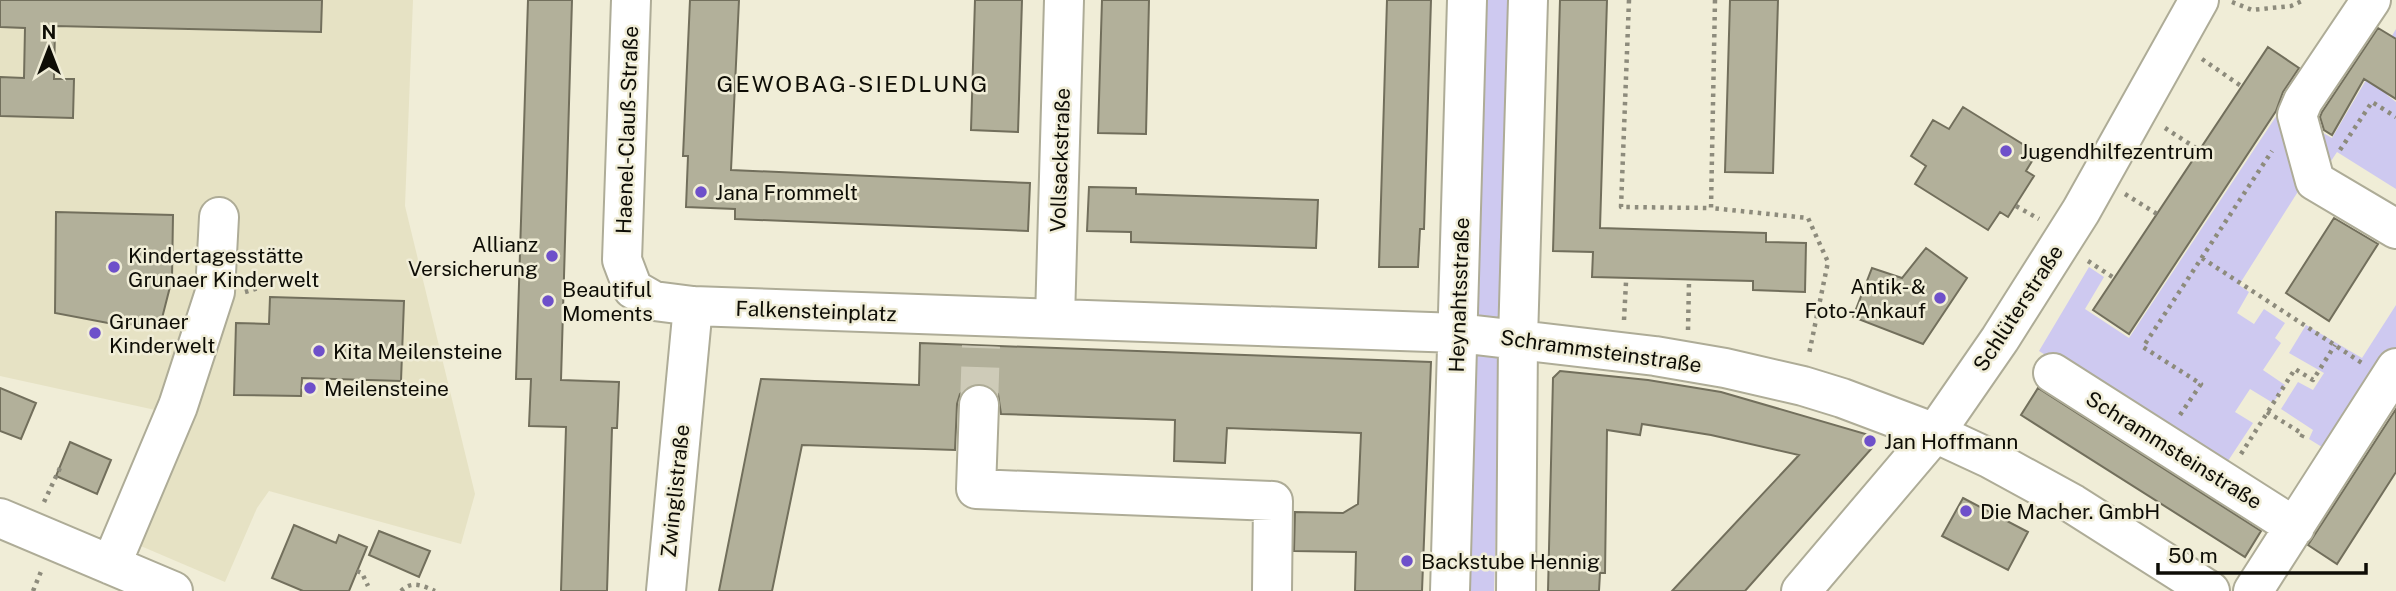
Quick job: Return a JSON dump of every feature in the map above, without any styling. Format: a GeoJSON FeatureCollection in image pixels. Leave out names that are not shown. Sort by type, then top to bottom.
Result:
{"type":"FeatureCollection","features":[{"type":"Feature","properties":{"kind":"street","name":"Haenel-Clauß-Straße"},"geometry":{"type":"LineString","coordinates":[[622,260],[631,0]]}},
{"type":"Feature","properties":{"kind":"street","name":"Vollsackstraße"},"geometry":{"type":"LineString","coordinates":[[1055,319],[1064,0]]}},
{"type":"Feature","properties":{"kind":"street","name":"Heynahtsstraße"},"geometry":{"type":"LineString","coordinates":[[1450,591],[1468,0]]}},
{"type":"Feature","properties":{"kind":"street"},"geometry":{"type":"LineString","coordinates":[[1516,591],[1518,339],[1528,0]]}},
{"type":"Feature","properties":{"kind":"street","name":"Schlüterstraße"},"geometry":{"type":"LineString","coordinates":[[1801,591],[1935,433],[2000,339],[2060,244],[2199,0]]}},
{"type":"Feature","properties":{"kind":"street"},"geometry":{"type":"LineString","coordinates":[[2371,0],[2303,101],[2297,115],[2315,181],[2396,229]]}},
{"type":"Feature","properties":{"kind":"street"},"geometry":{"type":"LineString","coordinates":[[111,565],[178,406],[215,292],[219,217]]}},
{"type":"Feature","properties":{"kind":"street","name":"Falkensteinplatz"},"geometry":{"type":"LineString","coordinates":[[622,260],[634,289],[654,301],[693,306],[938,315]]}},
{"type":"Feature","properties":{"kind":"street","name":"Zwinglistraße"},"geometry":{"type":"LineString","coordinates":[[666,591],[693,306]]}},
{"type":"Feature","properties":{"kind":"street","name":"Schrammsteinstraße"},"geometry":{"type":"LineString","coordinates":[[938,315],[982,331],[1055,319],[1458,333],[1684,361],[1803,386],[1935,433],[1990,459],[2073,504],[2210,591]]}},
{"type":"Feature","properties":{"kind":"street","name":"Schrammsteinstraße"},"geometry":{"type":"LineString","coordinates":[[2053,373],[2295,527]]}},
{"type":"Feature","properties":{"kind":"street"},"geometry":{"type":"LineString","coordinates":[[2253,591],[2392,374]]}},
{"type":"Feature","properties":{"kind":"street"},"geometry":{"type":"LineString","coordinates":[[979,405],[976,489],[1273,501],[1272,591]]}},
{"type":"Feature","properties":{"kind":"street"},"geometry":{"type":"LineString","coordinates":[[0,518],[111,565],[152,587]]}},
{"type":"Feature","properties":{"kind":"path"},"geometry":{"type":"LineString","coordinates":[[1629,0],[1621,207],[1711,208],[1808,218],[1828,262],[1803,386]]}},
{"type":"Feature","properties":{"kind":"path"},"geometry":{"type":"LineString","coordinates":[[1711,208],[1715,0]]}},
{"type":"Feature","properties":{"kind":"path"},"geometry":{"type":"LineString","coordinates":[[2228,0],[2252,10],[2291,6],[2304,0]]}},
{"type":"Feature","properties":{"kind":"path"},"geometry":{"type":"LineString","coordinates":[[2176,42],[2241,86]]}},
{"type":"Feature","properties":{"kind":"path"},"geometry":{"type":"LineString","coordinates":[[2319,183],[2372,102],[2396,117]]}},
{"type":"Feature","properties":{"kind":"path"},"geometry":{"type":"LineString","coordinates":[[2138,110],[2199,150]]}},
{"type":"Feature","properties":{"kind":"path"},"geometry":{"type":"LineString","coordinates":[[2162,442],[2201,384],[2143,348],[2297,115]]}},
{"type":"Feature","properties":{"kind":"path"},"geometry":{"type":"LineString","coordinates":[[2202,258],[2335,345],[2392,374]]}},
{"type":"Feature","properties":{"kind":"path"},"geometry":{"type":"LineString","coordinates":[[1684,361],[1689,282]]}},
{"type":"Feature","properties":{"kind":"path"},"geometry":{"type":"LineString","coordinates":[[2224,482],[2295,369],[2313,380],[2335,345]]}},
{"type":"Feature","properties":{"kind":"path"},"geometry":{"type":"LineString","coordinates":[[2267,412],[2303,434],[2301,438]]}},
{"type":"Feature","properties":{"kind":"path"},"geometry":{"type":"LineString","coordinates":[[42,508],[60,468]]}},
{"type":"Feature","properties":{"kind":"path"},"geometry":{"type":"LineString","coordinates":[[33,591],[44,564]]}},
{"type":"Feature","properties":{"kind":"path"},"geometry":{"type":"LineString","coordinates":[[357,571],[362,573],[368,586]]}},
{"type":"Feature","properties":{"kind":"path"},"geometry":{"type":"LineString","coordinates":[[401,591],[410,584],[435,591]]}},
{"type":"Feature","properties":{"kind":"shaded area"},"geometry":{"type":"Polygon","coordinates":[[[0,0],[413,0],[405,206],[475,494],[461,544],[269,491],[257,508],[225,582],[122,538],[160,411],[0,376],[0,0]]]}},
{"type":"Feature","properties":{"kind":"shaded area"},"geometry":{"type":"Polygon","coordinates":[[[1485,0],[1511,0],[1494,591],[1468,591],[1485,0]]]}},
{"type":"Feature","properties":{"kind":"shaded area"},"geometry":{"type":"Polygon","coordinates":[[[2396,29],[2396,79],[2387,95],[2396,102],[2396,189],[2337,152],[2327,167],[2309,125],[2332,138],[2396,29]]]}},
{"type":"Feature","properties":{"kind":"shaded area"},"geometry":{"type":"Polygon","coordinates":[[[2277,115],[2285,121],[2304,182],[2239,285],[2249,292],[2237,313],[2254,324],[2264,309],[2285,323],[2275,338],[2281,343],[2263,370],[2285,385],[2273,403],[2250,389],[2235,412],[2253,423],[2224,467],[2039,351],[2089,267],[2104,277],[2085,309],[2129,338],[2277,115]]]}},
{"type":"Feature","properties":{"kind":"shaded area"},"geometry":{"type":"Polygon","coordinates":[[[2396,305],[2396,350],[2330,452],[2309,439],[2313,430],[2281,409],[2298,382],[2313,390],[2324,373],[2289,353],[2306,325],[2362,358],[2396,305]]]}},
{"type":"Feature","properties":{"kind":"building"},"geometry":{"type":"Polygon","coordinates":[[[0,0],[322,0],[321,32],[55,26],[54,79],[74,79],[73,118],[0,116],[0,77],[24,78],[25,28],[0,27],[0,0]]]}},
{"type":"Feature","properties":{"kind":"building"},"geometry":{"type":"Polygon","coordinates":[[[528,0],[572,0],[561,380],[619,382],[617,428],[612,428],[607,591],[561,591],[566,427],[529,426],[531,379],[516,379],[528,0]]]}},
{"type":"Feature","properties":{"kind":"building"},"geometry":{"type":"Polygon","coordinates":[[[690,0],[739,0],[731,170],[1030,183],[1028,231],[735,219],[735,209],[686,207],[688,156],[683,156],[690,0]]]}},
{"type":"Feature","properties":{"kind":"building"},"geometry":{"type":"Polygon","coordinates":[[[975,0],[1022,0],[1018,132],[971,130],[975,0]]]}},
{"type":"Feature","properties":{"kind":"building"},"geometry":{"type":"Polygon","coordinates":[[[1102,0],[1149,0],[1146,134],[1098,133],[1102,0]]]}},
{"type":"Feature","properties":{"kind":"building"},"geometry":{"type":"Polygon","coordinates":[[[1387,0],[1431,0],[1424,229],[1420,229],[1418,267],[1379,267],[1387,0]]]}},
{"type":"Feature","properties":{"kind":"building"},"geometry":{"type":"Polygon","coordinates":[[[1560,0],[1607,0],[1600,228],[1766,233],[1766,242],[1806,243],[1805,292],[1753,290],[1753,281],[1592,277],[1593,252],[1553,251],[1560,0]]]}},
{"type":"Feature","properties":{"kind":"building"},"geometry":{"type":"Polygon","coordinates":[[[1730,0],[1778,0],[1773,173],[1725,172],[1730,0]]]}},
{"type":"Feature","properties":{"kind":"building"},"geometry":{"type":"Polygon","coordinates":[[[2378,28],[2396,39],[2396,99],[2364,79],[2332,135],[2324,130],[2320,117],[2322,112],[2378,28]]]}},
{"type":"Feature","properties":{"kind":"building"},"geometry":{"type":"Polygon","coordinates":[[[2268,47],[2299,68],[2283,92],[2276,111],[2129,334],[2093,310],[2268,47]]]}},
{"type":"Feature","properties":{"kind":"building"},"geometry":{"type":"Polygon","coordinates":[[[1963,107],[2037,153],[2026,171],[2034,176],[2008,217],[2000,212],[1988,230],[1915,184],[1926,166],[1911,156],[1933,120],[1949,129],[1963,107]]]}},
{"type":"Feature","properties":{"kind":"building"},"geometry":{"type":"Polygon","coordinates":[[[1089,187],[1136,188],[1136,194],[1318,200],[1316,248],[1131,242],[1131,232],[1087,231],[1089,187]]]}},
{"type":"Feature","properties":{"kind":"building","name":"Kindertagesstätte Grunaer Kinderwelt"},"geometry":{"type":"Polygon","coordinates":[[[56,212],[173,215],[172,279],[160,326],[108,323],[55,313],[56,212]]]}},
{"type":"Feature","properties":{"kind":"building"},"geometry":{"type":"Polygon","coordinates":[[[2334,218],[2378,244],[2329,321],[2286,293],[2334,218]]]}},
{"type":"Feature","properties":{"kind":"building"},"geometry":{"type":"Polygon","coordinates":[[[1926,248],[1967,278],[1923,344],[1853,317],[1872,268],[1902,278],[1926,248]]]}},
{"type":"Feature","properties":{"kind":"building","name":"Kita Meilensteine"},"geometry":{"type":"Polygon","coordinates":[[[270,297],[404,301],[401,381],[302,378],[301,396],[234,395],[236,323],[269,324],[270,297]]]}},
{"type":"Feature","properties":{"kind":"building"},"geometry":{"type":"Polygon","coordinates":[[[920,343],[1431,362],[1422,591],[1355,591],[1356,552],[1294,551],[1295,512],[1343,513],[1358,504],[1361,433],[1227,428],[1225,463],[1174,461],[1175,420],[1001,414],[998,394],[990,386],[979,383],[968,386],[960,394],[955,450],[802,445],[772,591],[719,591],[761,379],[919,385],[920,343]]]}},
{"type":"Feature","properties":{"kind":"building"},"geometry":{"type":"Polygon","coordinates":[[[1560,371],[1648,380],[1721,392],[1869,435],[1872,448],[1745,591],[1672,591],[1799,455],[1711,435],[1642,424],[1640,435],[1607,430],[1605,573],[1600,573],[1599,591],[1548,591],[1553,378],[1560,371]]]}},
{"type":"Feature","properties":{"kind":"building"},"geometry":{"type":"Polygon","coordinates":[[[0,388],[36,403],[21,439],[0,431],[0,388]]]}},
{"type":"Feature","properties":{"kind":"building"},"geometry":{"type":"Polygon","coordinates":[[[2038,388],[2261,531],[2245,557],[2021,415],[2038,388]]]}},
{"type":"Feature","properties":{"kind":"building"},"geometry":{"type":"Polygon","coordinates":[[[2396,409],[2396,472],[2337,564],[2308,545],[2396,409]]]}},
{"type":"Feature","properties":{"kind":"building"},"geometry":{"type":"Polygon","coordinates":[[[70,442],[111,460],[97,494],[56,476],[70,442]]]}},
{"type":"Feature","properties":{"kind":"building"},"geometry":{"type":"Polygon","coordinates":[[[1963,498],[2028,532],[2008,570],[1942,536],[1963,498]]]}},
{"type":"Feature","properties":{"kind":"building"},"geometry":{"type":"Polygon","coordinates":[[[294,525],[336,543],[339,535],[367,547],[349,591],[303,591],[272,578],[294,525]]]}},
{"type":"Feature","properties":{"kind":"building"},"geometry":{"type":"Polygon","coordinates":[[[379,531],[430,551],[419,577],[369,555],[379,531]]]}},
{"type":"Feature","properties":{"kind":"tunnel"},"geometry":{"type":"LineString","coordinates":[[979,405],[981,346]]}},
{"type":"Feature","properties":{"kind":"place","name":"Jugendhilfezentrum"},"geometry":{"type":"Point","coordinates":[2006,151]}},
{"type":"Feature","properties":{"kind":"place","name":"Jana Frommelt"},"geometry":{"type":"Point","coordinates":[701,192]}},
{"type":"Feature","properties":{"kind":"place","name":"Allianz Versicherung"},"geometry":{"type":"Point","coordinates":[552,256]}},
{"type":"Feature","properties":{"kind":"place","name":"Kindertagesstätte Grunaer Kinderwelt"},"geometry":{"type":"Point","coordinates":[114,267]}},
{"type":"Feature","properties":{"kind":"place","name":"Antik- & Foto-Ankauf"},"geometry":{"type":"Point","coordinates":[1940,298]}},
{"type":"Feature","properties":{"kind":"place","name":"Beautiful Moments"},"geometry":{"type":"Point","coordinates":[548,301]}},
{"type":"Feature","properties":{"kind":"place","name":"Grunaer Kinderwelt"},"geometry":{"type":"Point","coordinates":[95,333]}},
{"type":"Feature","properties":{"kind":"place","name":"Kita Meilensteine"},"geometry":{"type":"Point","coordinates":[319,351]}},
{"type":"Feature","properties":{"kind":"place","name":"Meilensteine"},"geometry":{"type":"Point","coordinates":[310,388]}},
{"type":"Feature","properties":{"kind":"place","name":"Jan Hoffmann"},"geometry":{"type":"Point","coordinates":[1870,441]}},
{"type":"Feature","properties":{"kind":"place","name":"Die Macher. GmbH"},"geometry":{"type":"Point","coordinates":[1966,511]}},
{"type":"Feature","properties":{"kind":"place","name":"Backstube Hennig"},"geometry":{"type":"Point","coordinates":[1407,561]}},
{"type":"Feature","properties":{"kind":"district","name":"GEWOBAG-SIEDLUNG"},"geometry":{"type":"Point","coordinates":[853,83]}}]}
